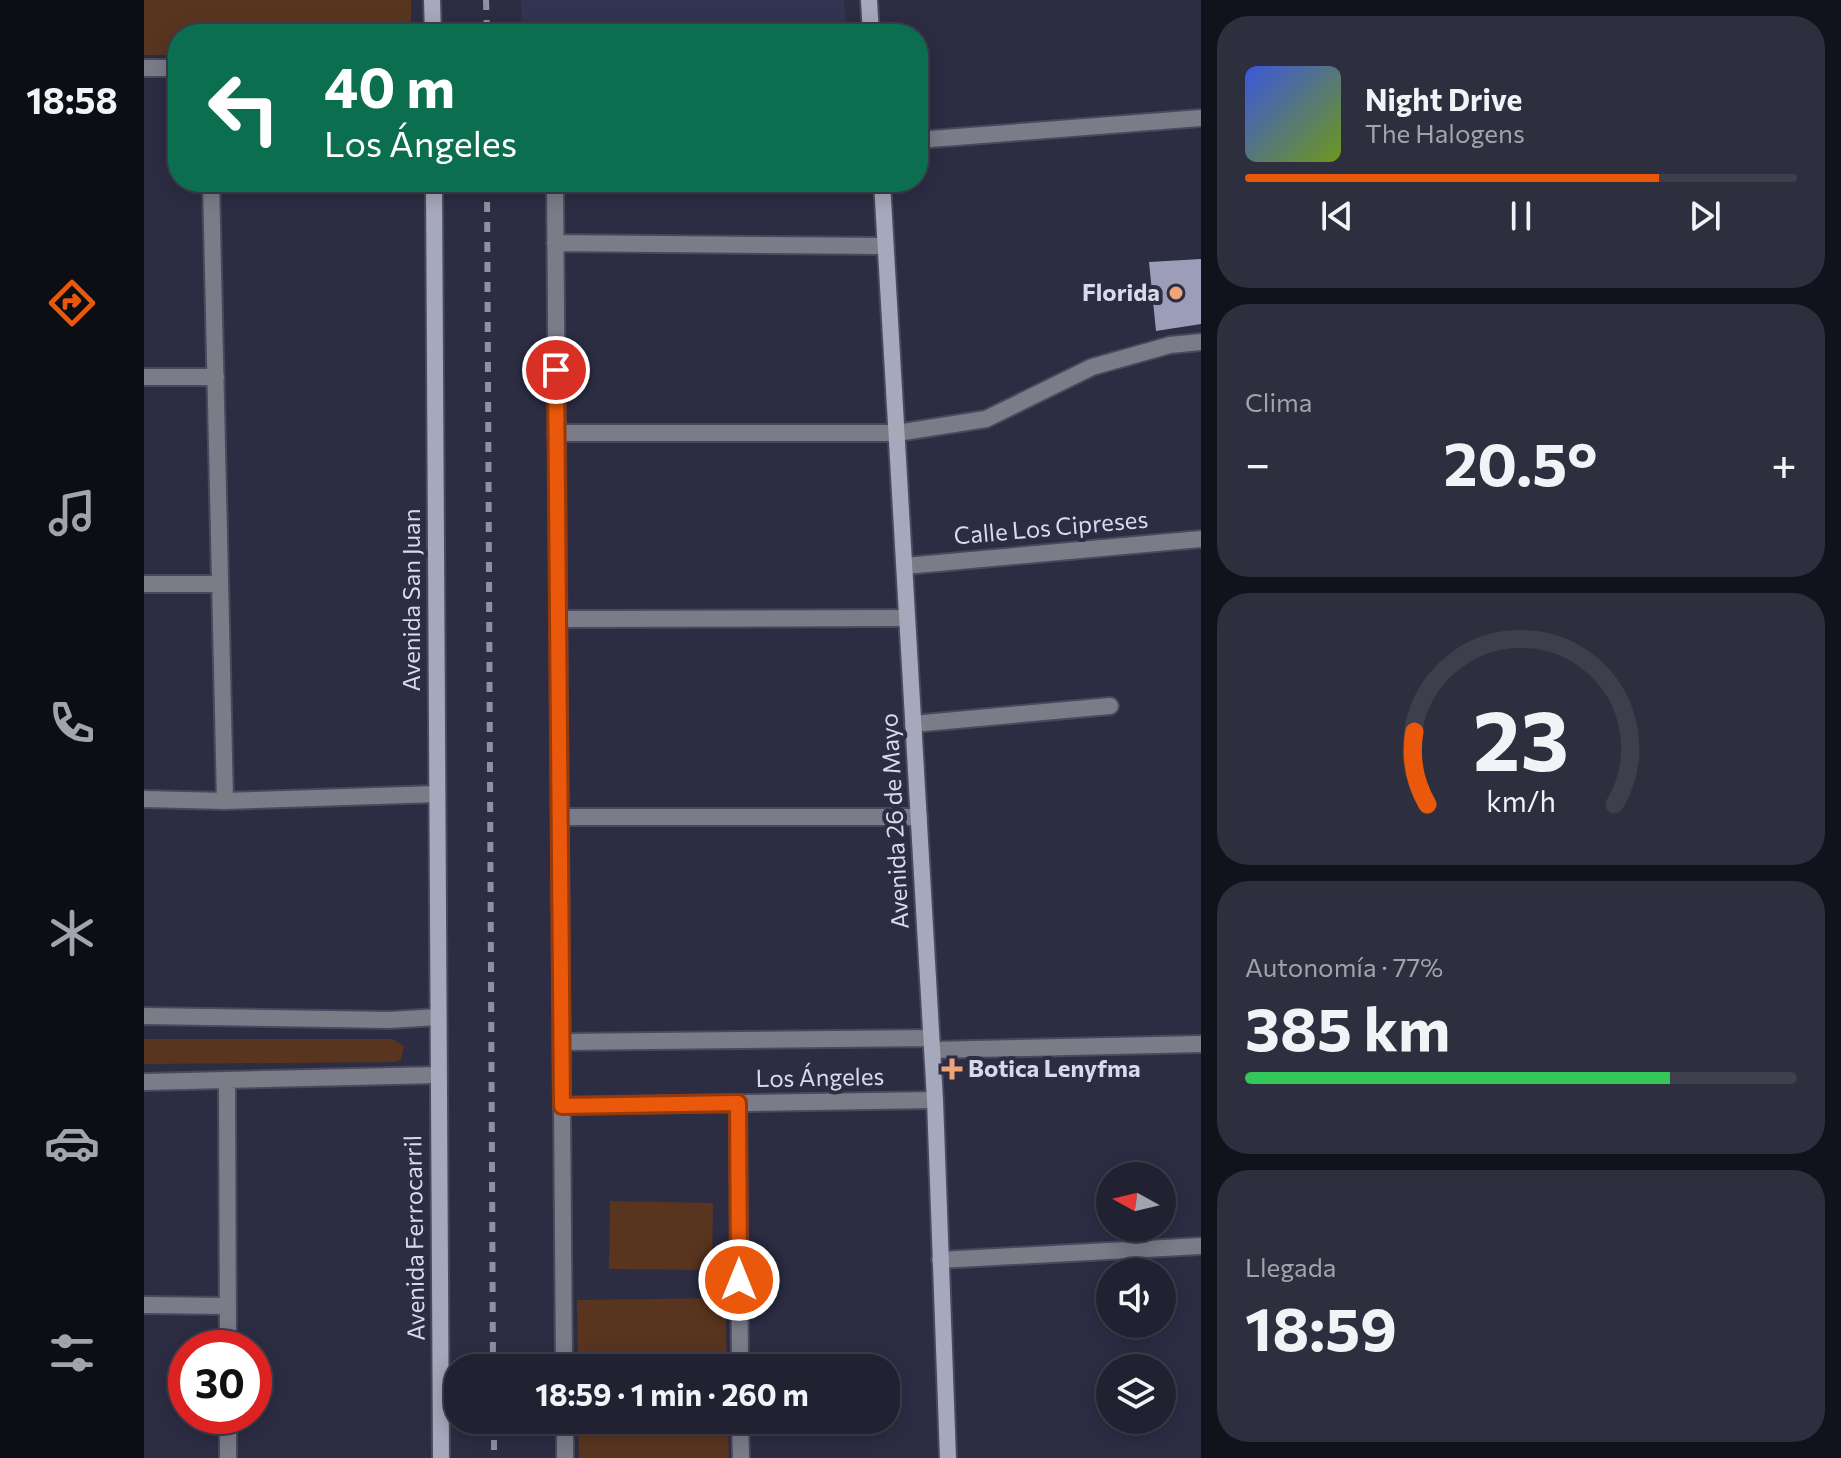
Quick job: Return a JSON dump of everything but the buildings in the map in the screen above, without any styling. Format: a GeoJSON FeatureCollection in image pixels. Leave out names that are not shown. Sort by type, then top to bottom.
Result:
{"type":"FeatureCollection","features":[{"type":"Feature","properties":{"kind":"street"},"geometry":{"type":"LineString","coordinates":[[432,0],[433,24]]}},
{"type":"Feature","properties":{"kind":"street"},"geometry":{"type":"LineString","coordinates":[[869,0],[870,24]]}},
{"type":"Feature","properties":{"kind":"street"},"geometry":{"type":"LineString","coordinates":[[144,68],[168,68]]}},
{"type":"Feature","properties":{"kind":"street"},"geometry":{"type":"LineString","coordinates":[[928,139],[1201,118]]}},
{"type":"Feature","properties":{"kind":"street"},"geometry":{"type":"LineString","coordinates":[[211,192],[225,801]]}},
{"type":"Feature","properties":{"kind":"street","name":"Avenida San Juan"},"geometry":{"type":"LineString","coordinates":[[434,192],[438,1017]]}},
{"type":"Feature","properties":{"kind":"street"},"geometry":{"type":"LineString","coordinates":[[555,192],[564,1354]]}},
{"type":"Feature","properties":{"kind":"street","name":"Avenida 26 de Mayo"},"geometry":{"type":"LineString","coordinates":[[882,192],[935,1100],[948,1458]]}},
{"type":"Feature","properties":{"kind":"street"},"geometry":{"type":"LineString","coordinates":[[555,243],[885,246]]}},
{"type":"Feature","properties":{"kind":"street"},"geometry":{"type":"LineString","coordinates":[[556,433],[897,433],[986,419],[1092,367],[1170,345],[1201,342]]}},
{"type":"Feature","properties":{"kind":"street"},"geometry":{"type":"LineString","coordinates":[[144,377],[216,377]]}},
{"type":"Feature","properties":{"kind":"street","name":"Calle Los Cipreses"},"geometry":{"type":"LineString","coordinates":[[905,566],[1201,539]]}},
{"type":"Feature","properties":{"kind":"street"},"geometry":{"type":"LineString","coordinates":[[144,584],[220,584]]}},
{"type":"Feature","properties":{"kind":"street"},"geometry":{"type":"LineString","coordinates":[[558,619],[907,618]]}},
{"type":"Feature","properties":{"kind":"street"},"geometry":{"type":"LineString","coordinates":[[913,724],[1110,706]]}},
{"type":"Feature","properties":{"kind":"street"},"geometry":{"type":"LineString","coordinates":[[144,799],[225,801],[437,794]]}},
{"type":"Feature","properties":{"kind":"street"},"geometry":{"type":"LineString","coordinates":[[560,817],[919,817]]}},
{"type":"Feature","properties":{"kind":"street"},"geometry":{"type":"LineString","coordinates":[[144,1016],[390,1020],[438,1017]]}},
{"type":"Feature","properties":{"kind":"street","name":"Avenida Ferrocarril"},"geometry":{"type":"LineString","coordinates":[[438,1017],[441,1458]]}},
{"type":"Feature","properties":{"kind":"street","name":"Los Ángeles"},"geometry":{"type":"LineString","coordinates":[[562,1042],[1201,1044]]}},
{"type":"Feature","properties":{"kind":"street"},"geometry":{"type":"LineString","coordinates":[[144,1082],[437,1075]]}},
{"type":"Feature","properties":{"kind":"street"},"geometry":{"type":"LineString","coordinates":[[227,1082],[228,1330]]}},
{"type":"Feature","properties":{"kind":"street","name":"Los Ángeles"},"geometry":{"type":"LineString","coordinates":[[562,1106],[935,1100]]}},
{"type":"Feature","properties":{"kind":"street"},"geometry":{"type":"LineString","coordinates":[[738,1103],[740,1354]]}},
{"type":"Feature","properties":{"kind":"street"},"geometry":{"type":"LineString","coordinates":[[940,1260],[1201,1246]]}},
{"type":"Feature","properties":{"kind":"street"},"geometry":{"type":"LineString","coordinates":[[144,1305],[228,1306]]}},
{"type":"Feature","properties":{"kind":"street"},"geometry":{"type":"LineString","coordinates":[[228,1434],[228,1458]]}},
{"type":"Feature","properties":{"kind":"street"},"geometry":{"type":"LineString","coordinates":[[565,1434],[565,1458]]}},
{"type":"Feature","properties":{"kind":"street"},"geometry":{"type":"LineString","coordinates":[[740,1434],[741,1458]]}},
{"type":"Feature","properties":{"kind":"shaded area"},"geometry":{"type":"Polygon","coordinates":[[[144,0],[411,0],[411,24],[168,24],[168,55],[144,55],[144,0]]]}},
{"type":"Feature","properties":{"kind":"shaded area"},"geometry":{"type":"Polygon","coordinates":[[[521,0],[844,0],[846,24],[522,24],[521,0]]]}},
{"type":"Feature","properties":{"kind":"shaded area"},"geometry":{"type":"Polygon","coordinates":[[[144,1039],[392,1039],[404,1046],[401,1060],[396,1062],[144,1064],[144,1039]]]}},
{"type":"Feature","properties":{"kind":"shaded area"},"geometry":{"type":"Polygon","coordinates":[[[610,1201],[713,1203],[712,1270],[609,1269],[610,1201]]]}},
{"type":"Feature","properties":{"kind":"shaded area"},"geometry":{"type":"Polygon","coordinates":[[[725,1298],[727,1354],[578,1354],[577,1300],[725,1298]]]}},
{"type":"Feature","properties":{"kind":"shaded area"},"geometry":{"type":"Polygon","coordinates":[[[578,1434],[728,1434],[729,1458],[579,1458],[578,1434]]]}},
{"type":"Feature","properties":{"kind":"railway"},"geometry":{"type":"LineString","coordinates":[[486,0],[487,24]]}},
{"type":"Feature","properties":{"kind":"railway"},"geometry":{"type":"LineString","coordinates":[[487,192],[493,1354]]}},
{"type":"Feature","properties":{"kind":"railway"},"geometry":{"type":"LineString","coordinates":[[494,1434],[494,1458]]}},
{"type":"Feature","properties":{"kind":"place","name":"Florida"},"geometry":{"type":"Point","coordinates":[1176,293]}},
{"type":"Feature","properties":{"kind":"place","name":"Botica Lenyfma"},"geometry":{"type":"Point","coordinates":[952,1069]}},
{"type":"Feature","properties":{"kind":"route"},"geometry":{"type":"LineString","coordinates":[[556,370],[562,1106],[738,1103],[739,1280]]}}]}
